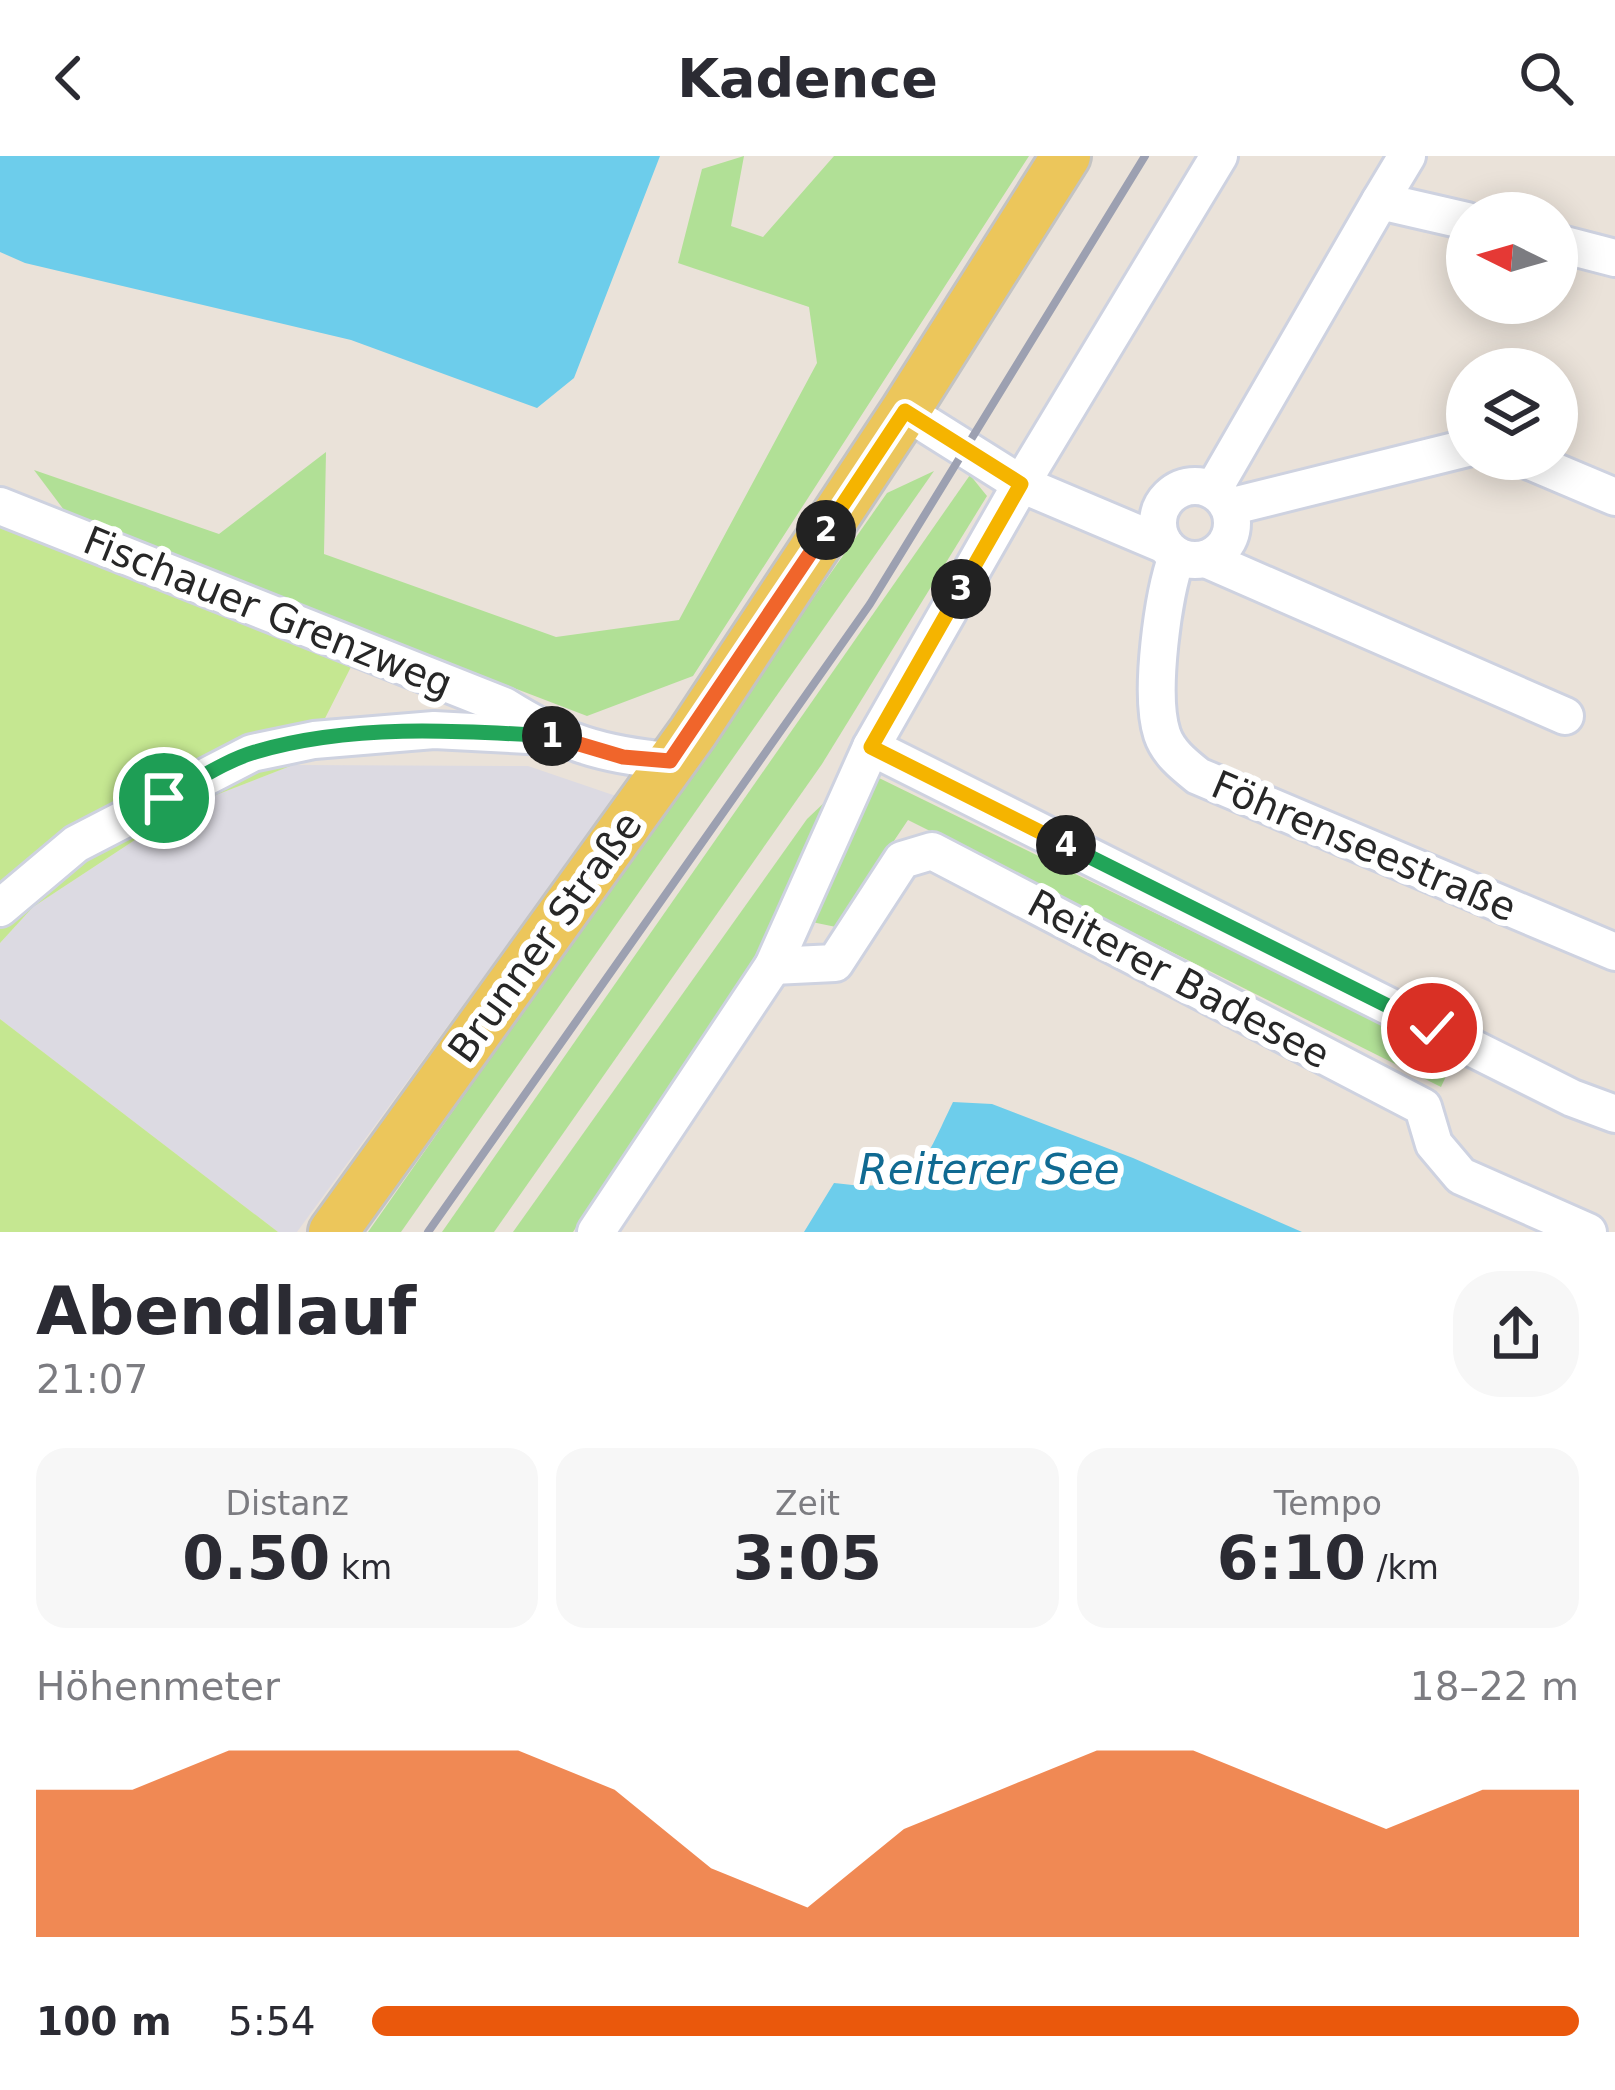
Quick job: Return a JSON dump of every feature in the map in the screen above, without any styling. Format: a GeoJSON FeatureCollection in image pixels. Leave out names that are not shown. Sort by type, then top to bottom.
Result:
{"type":"FeatureCollection","features":[{"type":"Feature","properties":{"kind":"main road","name":"Brunner Straße"},"geometry":{"type":"LineString","coordinates":[[333,1232],[670,761],[905,411],[1066,156]]}},
{"type":"Feature","properties":{"kind":"street"},"geometry":{"type":"LineString","coordinates":[[596,1232],[773,965],[871,747],[1021,484],[1219,156]]}},
{"type":"Feature","properties":{"kind":"street"},"geometry":{"type":"LineString","coordinates":[[1171,496],[1158,525],[1183,553],[1218,553],[1232,532],[1221,498],[1407,156]]}},
{"type":"Feature","properties":{"kind":"street"},"geometry":{"type":"LineString","coordinates":[[1380,201],[1446,216]]}},
{"type":"Feature","properties":{"kind":"street"},"geometry":{"type":"LineString","coordinates":[[1578,248],[1615,258]]}},
{"type":"Feature","properties":{"kind":"street"},"geometry":{"type":"LineString","coordinates":[[905,411],[1021,484],[1565,716]]}},
{"type":"Feature","properties":{"kind":"street"},"geometry":{"type":"LineString","coordinates":[[1090,511],[1132,506],[1191,487],[1221,498],[1446,452]]}},
{"type":"Feature","properties":{"kind":"street"},"geometry":{"type":"LineString","coordinates":[[1575,480],[1615,497]]}},
{"type":"Feature","properties":{"kind":"street","name":"Fischauer Grenzweg"},"geometry":{"type":"LineString","coordinates":[[0,506],[504,706],[551,736],[623,757],[670,761]]}},
{"type":"Feature","properties":{"kind":"street","name":"Föhrenseestraße"},"geometry":{"type":"LineString","coordinates":[[1183,553],[1166,586],[1157,706],[1162,737],[1178,760],[1198,776],[1615,952]]}},
{"type":"Feature","properties":{"kind":"street"},"geometry":{"type":"LineString","coordinates":[[0,908],[76,844],[252,752],[314,740],[434,730],[551,736]]}},
{"type":"Feature","properties":{"kind":"street"},"geometry":{"type":"LineString","coordinates":[[871,747],[1572,1098],[1615,1114]]}},
{"type":"Feature","properties":{"kind":"street","name":"Reiterer Badesee"},"geometry":{"type":"LineString","coordinates":[[773,965],[835,963],[902,860],[932,850],[1423,1107],[1433,1144],[1461,1176],[1588,1232]]}},
{"type":"Feature","properties":{"kind":"shaded area"},"geometry":{"type":"Polygon","coordinates":[[[293,765],[528,766],[616,796],[297,1232],[278,1232],[0,1019],[0,943],[33,907],[185,807],[293,765]]]}},
{"type":"Feature","properties":{"kind":"green space"},"geometry":{"type":"Polygon","coordinates":[[[744,156],[731,226],[763,237],[834,156],[1029,156],[693,676],[587,716],[70,518],[34,470],[219,534],[326,452],[324,554],[556,637],[679,620],[817,363],[809,307],[678,263],[702,169],[744,156]]]}},
{"type":"Feature","properties":{"kind":"green space"},"geometry":{"type":"Polygon","coordinates":[[[934,471],[401,1232],[368,1232],[887,493],[934,471]]]}},
{"type":"Feature","properties":{"kind":"green space"},"geometry":{"type":"Polygon","coordinates":[[[970,475],[987,496],[822,764],[494,1232],[442,1232],[970,475]]]}},
{"type":"Feature","properties":{"kind":"green space"},"geometry":{"type":"Polygon","coordinates":[[[0,510],[355,659],[314,740],[293,765],[185,807],[33,907],[0,943],[0,510]]]}},
{"type":"Feature","properties":{"kind":"green space"},"geometry":{"type":"Polygon","coordinates":[[[877,777],[1454,1059],[1441,1087],[908,820],[836,927],[807,921],[877,777]]]}},
{"type":"Feature","properties":{"kind":"green space"},"geometry":{"type":"Polygon","coordinates":[[[849,779],[755,959],[573,1232],[513,1232],[807,819],[849,779]]]}},
{"type":"Feature","properties":{"kind":"green space"},"geometry":{"type":"Polygon","coordinates":[[[0,1019],[278,1232],[0,1232],[0,1019]]]}},
{"type":"Feature","properties":{"kind":"water"},"geometry":{"type":"Polygon","coordinates":[[[0,156],[660,156],[574,378],[537,408],[351,340],[25,263],[0,252],[0,156]]]}},
{"type":"Feature","properties":{"kind":"water","name":"Reiterer See"},"geometry":{"type":"Polygon","coordinates":[[[953,1102],[992,1104],[1133,1158],[1302,1232],[804,1232],[834,1183],[884,1185],[913,1172],[953,1102]]]}},
{"type":"Feature","properties":{"kind":"railway"},"geometry":{"type":"LineString","coordinates":[[428,1232],[870,604],[1145,156]]}},
{"type":"Feature","properties":{"kind":"route"},"geometry":{"type":"LineString","coordinates":[[164,798],[252,752],[314,740],[434,730],[551,736],[623,757],[670,761],[905,411],[1021,484],[871,747],[1432,1028]]}}]}
